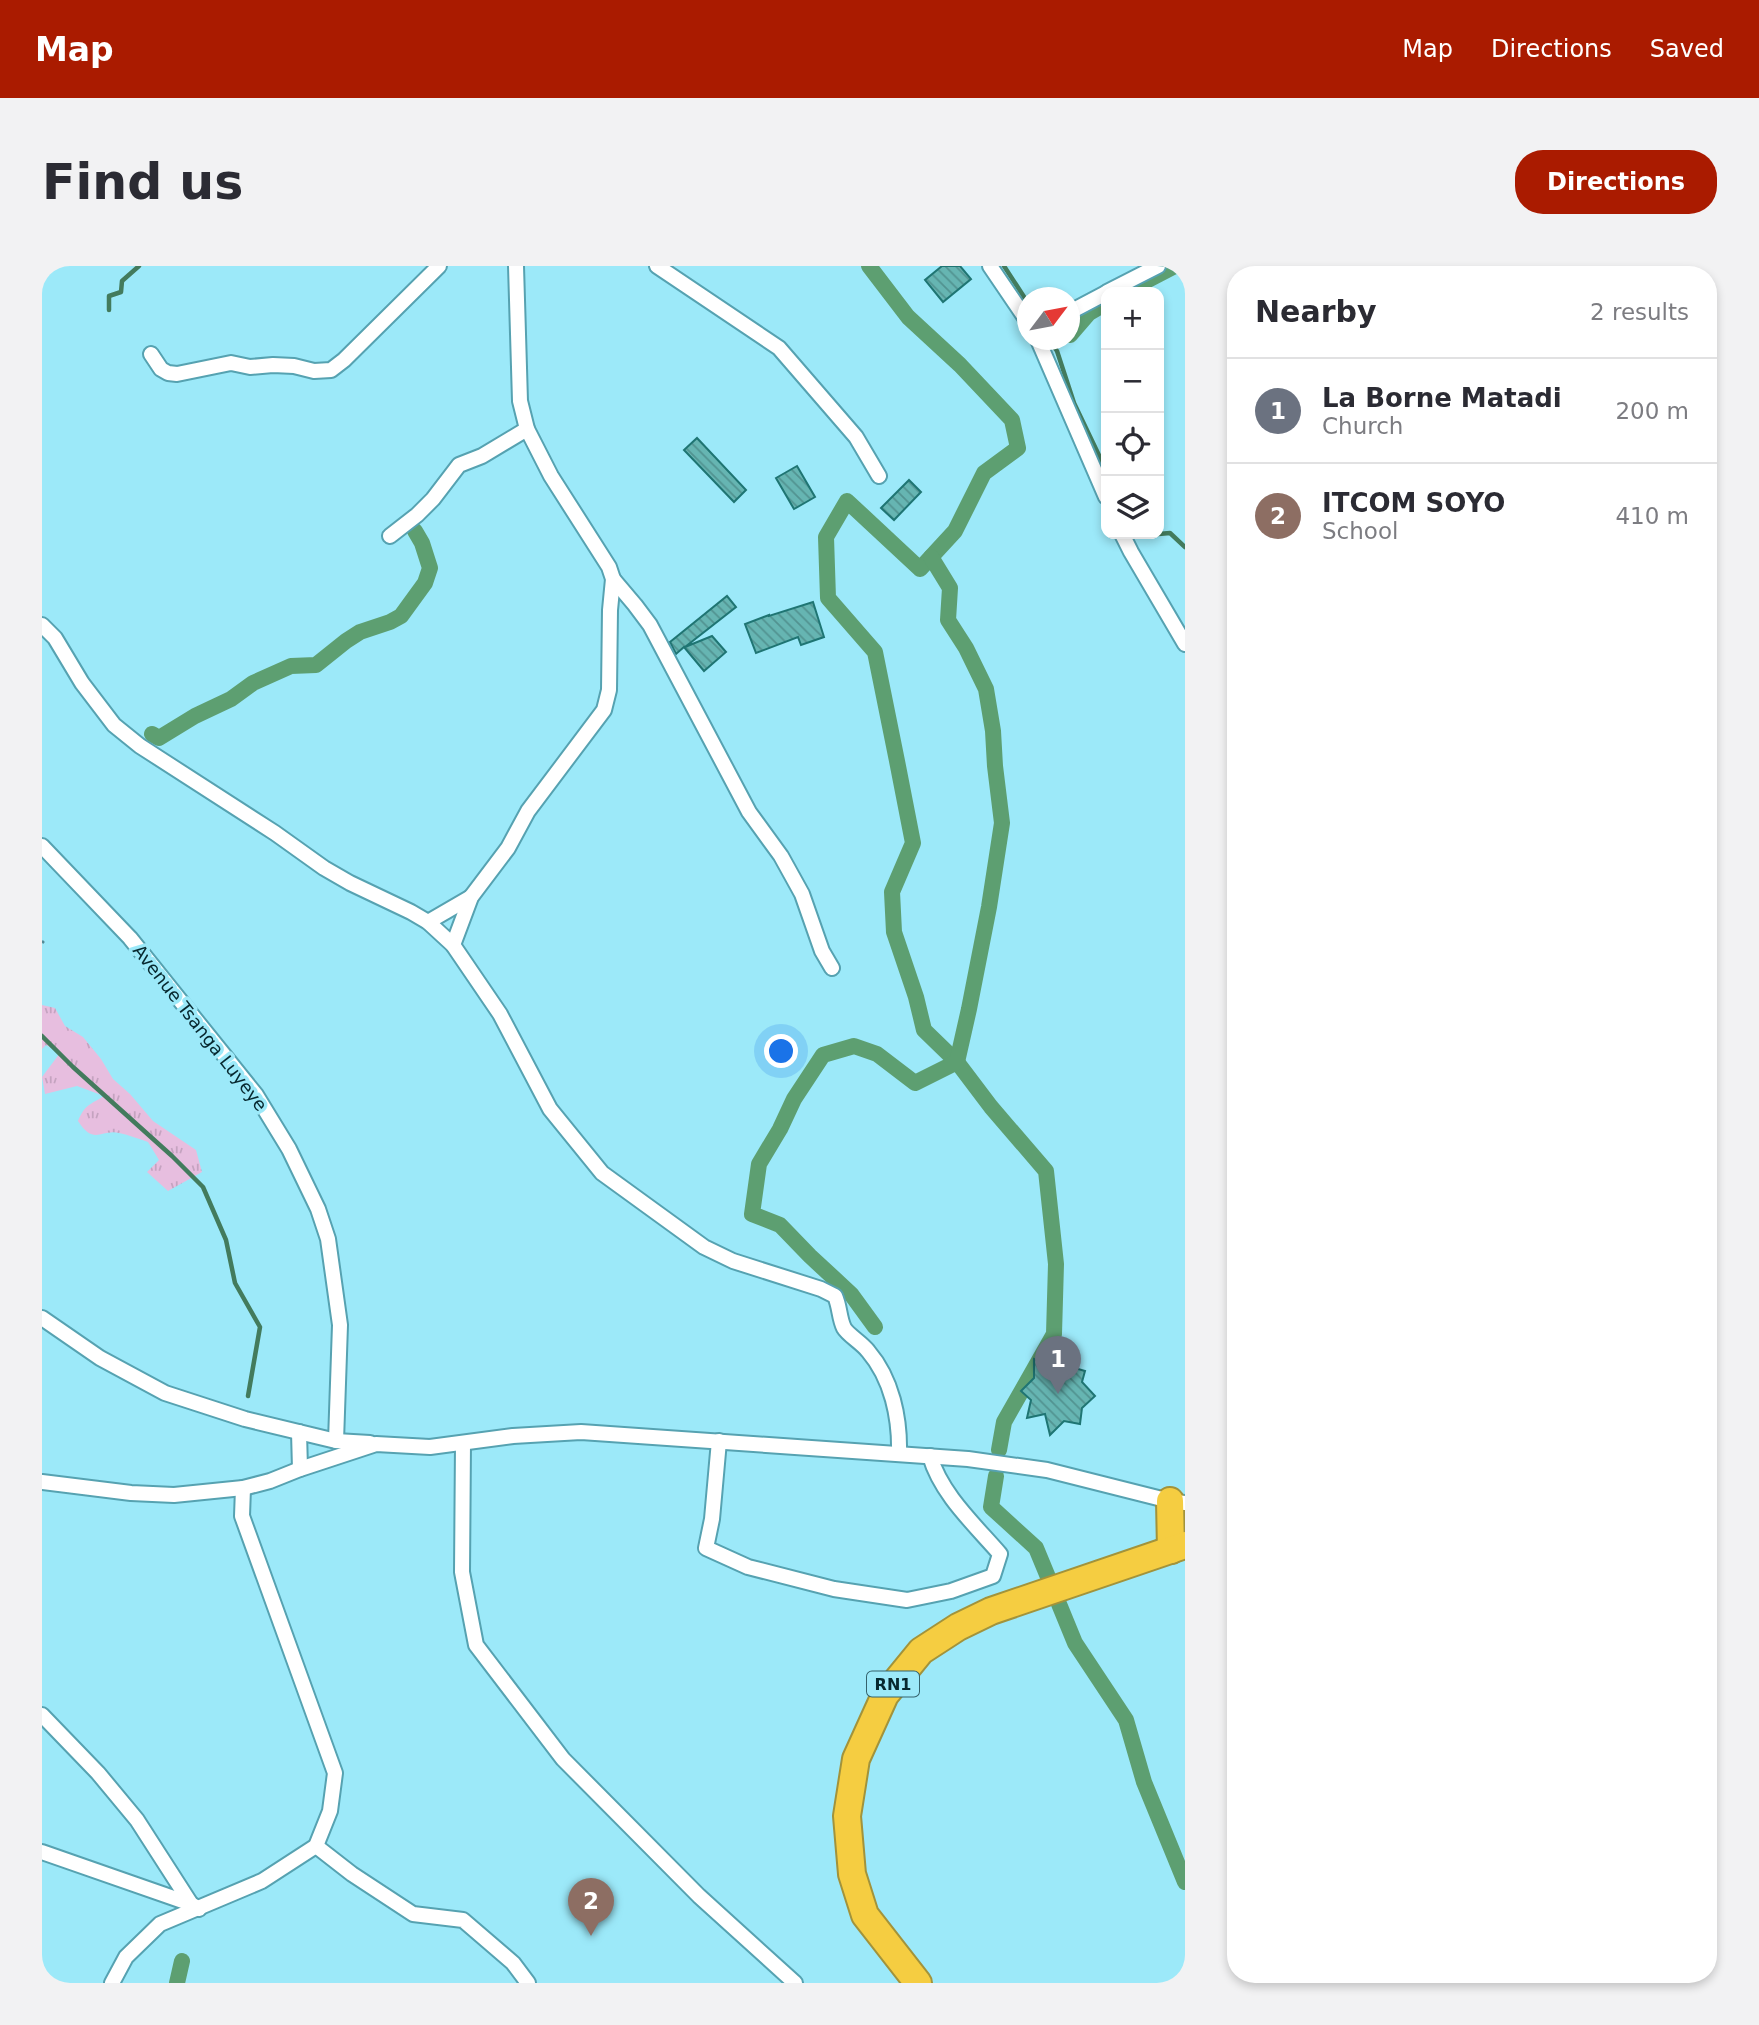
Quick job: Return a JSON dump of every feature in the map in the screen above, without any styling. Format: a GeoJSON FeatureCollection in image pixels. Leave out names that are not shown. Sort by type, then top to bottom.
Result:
{"type":"FeatureCollection","features":[{"type":"Feature","properties":{"kind":"highway"},"geometry":{"type":"LineString","coordinates":[[1177,1502],[1178,1548]]}},
{"type":"Feature","properties":{"kind":"highway","name":"RN1"},"geometry":{"type":"LineString","coordinates":[[918,1983],[865,1915],[852,1874],[847,1816],[856,1759],[885,1695],[921,1651],[958,1627],[991,1611],[1178,1548]]}},
{"type":"Feature","properties":{"kind":"street"},"geometry":{"type":"LineString","coordinates":[[151,354],[161,369],[168,373],[231,363],[250,367],[273,365],[314,371],[331,370],[439,266]]}},
{"type":"Feature","properties":{"kind":"street"},"geometry":{"type":"LineString","coordinates":[[516,266],[520,401],[527,429],[551,476],[598,548],[613,579],[650,625],[749,812],[781,856],[802,894],[822,951],[832,968]]}},
{"type":"Feature","properties":{"kind":"street"},"geometry":{"type":"LineString","coordinates":[[657,266],[779,348],[856,437],[879,476]]}},
{"type":"Feature","properties":{"kind":"street"},"geometry":{"type":"LineString","coordinates":[[990,266],[1017,307]]}},
{"type":"Feature","properties":{"kind":"street"},"geometry":{"type":"LineString","coordinates":[[1118,287],[1158,266]]}},
{"type":"Feature","properties":{"kind":"street"},"geometry":{"type":"LineString","coordinates":[[1080,306],[1101,296]]}},
{"type":"Feature","properties":{"kind":"street"},"geometry":{"type":"LineString","coordinates":[[1042,350],[1101,485]]}},
{"type":"Feature","properties":{"kind":"street"},"geometry":{"type":"LineString","coordinates":[[390,536],[433,499],[459,465],[482,456],[527,429]]}},
{"type":"Feature","properties":{"kind":"street"},"geometry":{"type":"LineString","coordinates":[[1124,539],[1185,644]]}},
{"type":"Feature","properties":{"kind":"street"},"geometry":{"type":"LineString","coordinates":[[453,945],[471,897],[508,849],[528,811],[604,710],[609,690],[613,579]]}},
{"type":"Feature","properties":{"kind":"street"},"geometry":{"type":"LineString","coordinates":[[42,625],[55,638],[82,683],[114,724],[140,746],[284,838],[324,868],[428,922],[453,945],[500,1014],[550,1109],[602,1173],[704,1247],[733,1261],[835,1296],[846,1331],[858,1339],[881,1368],[892,1395],[900,1429],[899,1454]]}},
{"type":"Feature","properties":{"kind":"street","name":"Avenue Tsanga Luyeye"},"geometry":{"type":"LineString","coordinates":[[42,846],[130,937],[256,1095],[289,1149],[318,1209],[328,1239],[340,1325],[336,1441]]}},
{"type":"Feature","properties":{"kind":"street"},"geometry":{"type":"LineString","coordinates":[[428,922],[471,897]]}},
{"type":"Feature","properties":{"kind":"street"},"geometry":{"type":"LineString","coordinates":[[42,1318],[100,1358],[165,1394],[245,1419],[336,1441],[430,1447],[513,1436],[581,1432],[930,1456],[1047,1470],[1177,1502]]}},
{"type":"Feature","properties":{"kind":"street"},"geometry":{"type":"LineString","coordinates":[[299,1432],[300,1469]]}},
{"type":"Feature","properties":{"kind":"street"},"geometry":{"type":"LineString","coordinates":[[719,1441],[712,1519],[706,1548],[748,1567],[834,1589],[907,1600],[951,1591],[993,1576],[1000,1554],[959,1507],[935,1472],[930,1456]]}},
{"type":"Feature","properties":{"kind":"street"},"geometry":{"type":"LineString","coordinates":[[463,1443],[462,1572],[476,1645],[563,1759],[699,1896],[795,1983]]}},
{"type":"Feature","properties":{"kind":"street"},"geometry":{"type":"LineString","coordinates":[[42,1482],[131,1493],[174,1495],[243,1488],[376,1444]]}},
{"type":"Feature","properties":{"kind":"street"},"geometry":{"type":"LineString","coordinates":[[112,1983],[126,1957],[160,1924],[195,1906],[262,1881],[316,1846],[330,1811],[335,1773],[242,1516],[243,1488]]}},
{"type":"Feature","properties":{"kind":"street"},"geometry":{"type":"LineString","coordinates":[[42,1715],[98,1773],[137,1820],[195,1906]]}},
{"type":"Feature","properties":{"kind":"street"},"geometry":{"type":"LineString","coordinates":[[316,1846],[352,1874],[414,1914],[463,1920],[513,1963],[528,1983]]}},
{"type":"Feature","properties":{"kind":"street"},"geometry":{"type":"LineString","coordinates":[[42,1852],[195,1906]]}},
{"type":"Feature","properties":{"kind":"green space"},"geometry":{"type":"Polygon","coordinates":[[[42,1005],[55,1008],[65,1026],[83,1037],[113,1079],[153,1121],[196,1150],[202,1172],[168,1191],[147,1172],[159,1160],[148,1142],[113,1132],[93,1135],[78,1121],[91,1103],[104,1096],[77,1086],[45,1094],[42,1077],[60,1053],[46,1045],[42,1049],[42,1005]]]}},
{"type":"Feature","properties":{"kind":"building"},"geometry":{"type":"Polygon","coordinates":[[[942,266],[960,266],[971,279],[943,302],[925,280],[942,266]]]}},
{"type":"Feature","properties":{"kind":"building"},"geometry":{"type":"Polygon","coordinates":[[[697,438],[746,490],[734,502],[684,450],[697,438]]]}},
{"type":"Feature","properties":{"kind":"building"},"geometry":{"type":"Polygon","coordinates":[[[797,466],[815,497],[794,509],[776,478],[797,466]]]}},
{"type":"Feature","properties":{"kind":"building"},"geometry":{"type":"Polygon","coordinates":[[[909,480],[921,492],[894,520],[881,508],[909,480]]]}},
{"type":"Feature","properties":{"kind":"building"},"geometry":{"type":"Polygon","coordinates":[[[727,596],[736,607],[685,647],[712,636],[726,652],[704,671],[684,647],[676,654],[670,642],[727,596]]]}},
{"type":"Feature","properties":{"kind":"building"},"geometry":{"type":"Polygon","coordinates":[[[813,602],[824,637],[801,645],[798,637],[756,653],[745,624],[813,602]]]}},
{"type":"Feature","properties":{"kind":"building"},"geometry":{"type":"Polygon","coordinates":[[[1063,1355],[1071,1367],[1085,1371],[1082,1382],[1095,1396],[1082,1408],[1080,1424],[1064,1421],[1050,1435],[1045,1414],[1027,1418],[1031,1400],[1021,1391],[1034,1378],[1034,1359],[1049,1365],[1063,1355]]]}},
{"type":"Feature","properties":{"kind":"waterway"},"geometry":{"type":"LineString","coordinates":[[109,310],[109,296],[121,292],[122,281],[139,266]]}},
{"type":"Feature","properties":{"kind":"waterway"},"geometry":{"type":"LineString","coordinates":[[869,266],[908,317],[960,365],[1012,420],[1018,448],[984,473],[955,531],[920,569],[847,501],[826,537],[828,598],[875,652],[897,761],[913,843],[892,892],[894,932],[924,1030],[957,1062],[991,1107],[1046,1171],[1056,1264],[1054,1334],[1004,1422],[999,1450]]}},
{"type":"Feature","properties":{"kind":"waterway"},"geometry":{"type":"LineString","coordinates":[[1004,266],[1018,287]]}},
{"type":"Feature","properties":{"kind":"waterway"},"geometry":{"type":"LineString","coordinates":[[1135,287],[1175,266]]}},
{"type":"Feature","properties":{"kind":"waterway"},"geometry":{"type":"LineString","coordinates":[[1080,323],[1089,313],[1101,306]]}},
{"type":"Feature","properties":{"kind":"waterway"},"geometry":{"type":"LineString","coordinates":[[1056,350],[1074,403],[1101,460]]}},
{"type":"Feature","properties":{"kind":"waterway"},"geometry":{"type":"LineString","coordinates":[[152,734],[159,738],[195,716],[231,699],[253,683],[291,666],[316,665],[360,632],[401,616],[425,583],[430,568],[415,531]]}},
{"type":"Feature","properties":{"kind":"waterway"},"geometry":{"type":"LineString","coordinates":[[1164,534],[1170,533],[1185,547]]}},
{"type":"Feature","properties":{"kind":"waterway"},"geometry":{"type":"LineString","coordinates":[[875,1327],[851,1294],[780,1225],[752,1214],[759,1164],[794,1099],[823,1055],[854,1046],[877,1054],[915,1083],[957,1062],[989,907],[1002,823],[986,689],[966,648],[948,620],[950,588],[931,557]]}},
{"type":"Feature","properties":{"kind":"waterway"},"geometry":{"type":"LineString","coordinates":[[42,1036],[203,1187],[226,1240],[235,1283],[260,1327],[248,1396]]}},
{"type":"Feature","properties":{"kind":"waterway"},"geometry":{"type":"LineString","coordinates":[[996,1476],[991,1507],[1036,1548],[1048,1577]]}},
{"type":"Feature","properties":{"kind":"waterway"},"geometry":{"type":"LineString","coordinates":[[1059,1604],[1075,1643],[1126,1720],[1144,1782],[1185,1882]]}},
{"type":"Feature","properties":{"kind":"waterway"},"geometry":{"type":"LineString","coordinates":[[177,1983],[182,1961]]}},
{"type":"Feature","properties":{"kind":"place","name":"La Borne Matadi"},"geometry":{"type":"Point","coordinates":[1058,1394]}},
{"type":"Feature","properties":{"kind":"place","name":"ITCOM SOYO"},"geometry":{"type":"Point","coordinates":[591,1936]}}]}
